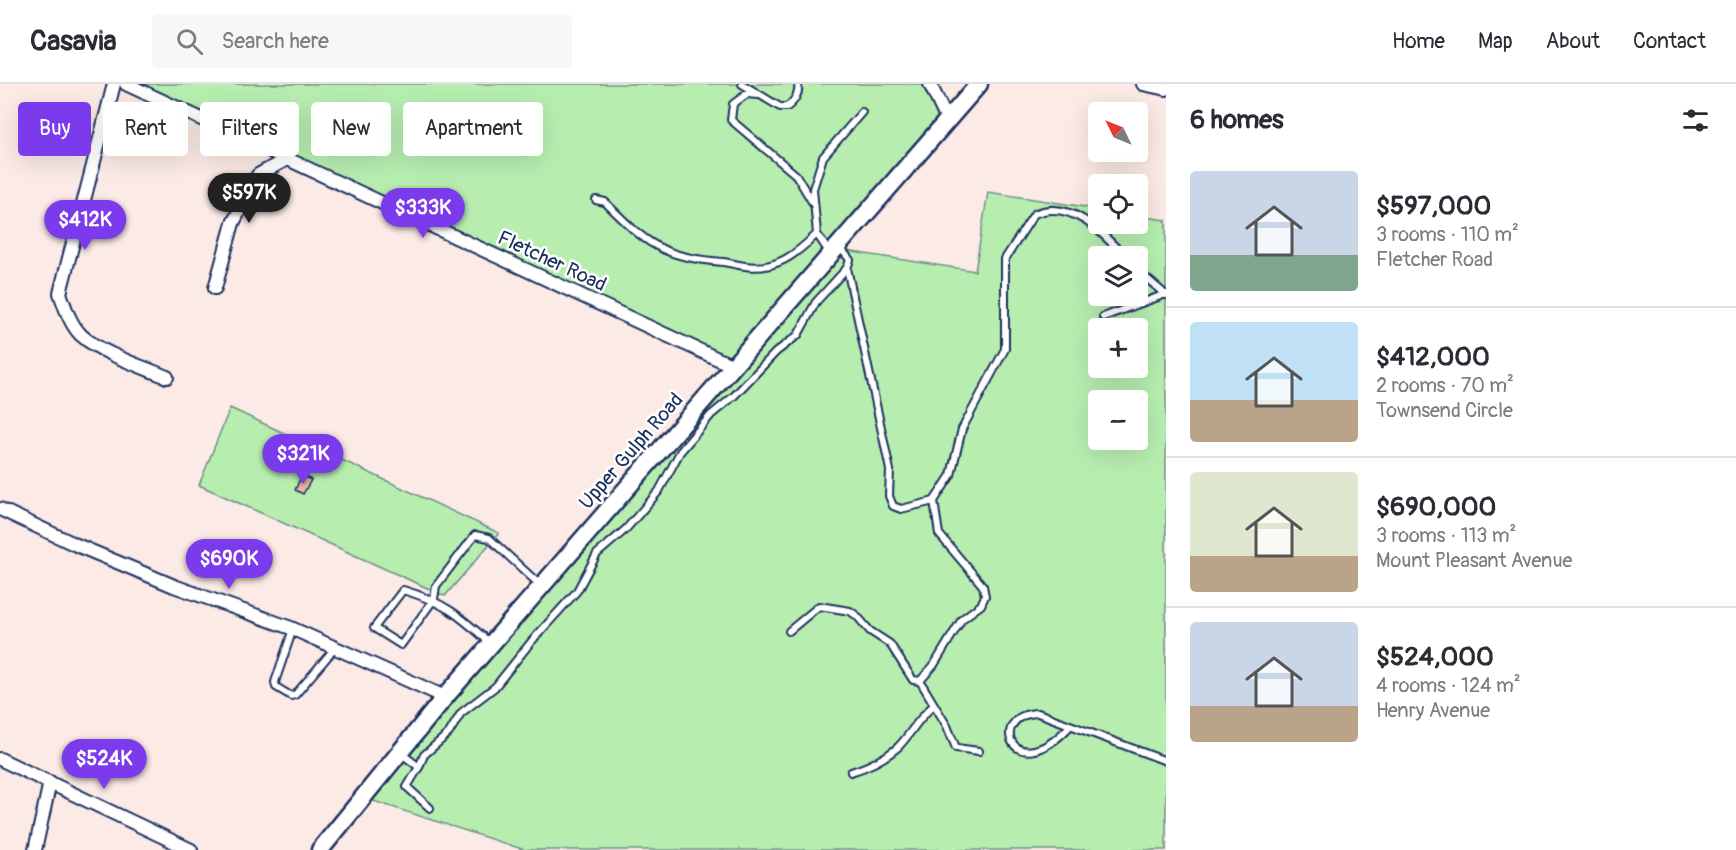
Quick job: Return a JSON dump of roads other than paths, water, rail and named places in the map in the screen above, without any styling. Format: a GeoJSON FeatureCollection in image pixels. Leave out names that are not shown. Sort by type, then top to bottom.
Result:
{"type":"FeatureCollection","features":[{"type":"Feature","properties":{"kind":"street"},"geometry":{"type":"LineString","coordinates":[[114,84],[60,293],[66,312],[81,335],[167,377]]}},
{"type":"Feature","properties":{"kind":"street","name":"Fletcher Road"},"geometry":{"type":"LineString","coordinates":[[126,84],[733,366]]}},
{"type":"Feature","properties":{"kind":"street"},"geometry":{"type":"LineString","coordinates":[[930,84],[947,120]]}},
{"type":"Feature","properties":{"kind":"street","name":"Upper Gulph Road"},"geometry":{"type":"LineString","coordinates":[[320,850],[490,644],[833,248],[979,84]]}},
{"type":"Feature","properties":{"kind":"street"},"geometry":{"type":"LineString","coordinates":[[1143,84],[1166,89]]}},
{"type":"Feature","properties":{"kind":"street"},"geometry":{"type":"LineString","coordinates":[[215,288],[233,223],[258,175],[287,159]]}},
{"type":"Feature","properties":{"kind":"street"},"geometry":{"type":"LineString","coordinates":[[0,509],[74,544],[174,586],[293,629],[445,697]]}},
{"type":"Feature","properties":{"kind":"street"},"geometry":{"type":"LineString","coordinates":[[0,759],[191,850]]}},
{"type":"Feature","properties":{"kind":"street"},"geometry":{"type":"LineString","coordinates":[[35,850],[50,782]]}},
{"type":"Feature","properties":{"kind":"lane"},"geometry":{"type":"LineString","coordinates":[[742,84],[772,104],[787,107],[797,95],[798,84]]}},
{"type":"Feature","properties":{"kind":"lane"},"geometry":{"type":"LineString","coordinates":[[757,95],[747,94],[733,104],[732,120],[796,175],[814,205]]}},
{"type":"Feature","properties":{"kind":"lane"},"geometry":{"type":"LineString","coordinates":[[430,808],[407,787],[419,767],[423,754],[449,733],[461,713],[495,687],[531,642],[577,591],[597,554],[626,529],[659,491],[680,452],[711,415],[734,396],[776,352],[798,335],[816,302],[847,268],[850,260],[817,234],[813,189],[823,157],[862,112]]}},
{"type":"Feature","properties":{"kind":"lane"},"geometry":{"type":"LineString","coordinates":[[596,200],[604,202],[656,248],[708,262],[765,267],[784,261],[817,234]]}},
{"type":"Feature","properties":{"kind":"lane"},"geometry":{"type":"LineString","coordinates":[[920,681],[934,665],[955,627],[981,605],[985,596],[983,586],[939,534],[934,501],[951,475],[962,429],[1005,349],[1005,260],[1034,214],[1042,210],[1081,217],[1114,246]]}},
{"type":"Feature","properties":{"kind":"lane"},"geometry":{"type":"LineString","coordinates":[[847,268],[890,470],[889,496],[893,506],[901,508],[934,501]]}},
{"type":"Feature","properties":{"kind":"lane"},"geometry":{"type":"LineString","coordinates":[[1148,279],[1166,294]]}},
{"type":"Feature","properties":{"kind":"lane"},"geometry":{"type":"LineString","coordinates":[[1104,317],[1166,294]]}},
{"type":"Feature","properties":{"kind":"lane"},"geometry":{"type":"LineString","coordinates":[[490,644],[461,617],[434,599],[403,590],[374,628],[401,645],[434,599],[436,586],[475,535],[489,538],[541,586]]}},
{"type":"Feature","properties":{"kind":"lane"},"geometry":{"type":"LineString","coordinates":[[789,631],[819,606],[850,611],[870,631],[884,638],[913,680],[920,681]]}},
{"type":"Feature","properties":{"kind":"lane"},"geometry":{"type":"LineString","coordinates":[[293,629],[275,682],[276,687],[291,696],[295,695],[334,648]]}},
{"type":"Feature","properties":{"kind":"lane"},"geometry":{"type":"LineString","coordinates":[[920,681],[956,748],[979,751]]}},
{"type":"Feature","properties":{"kind":"lane"},"geometry":{"type":"LineString","coordinates":[[851,772],[867,767],[897,747],[919,717],[934,705]]}},
{"type":"Feature","properties":{"kind":"lane"},"geometry":{"type":"LineString","coordinates":[[1070,726],[1058,739],[1030,752],[1017,750],[1010,741],[1009,732],[1017,720],[1027,713],[1038,713],[1166,761]]}},
{"type":"Feature","properties":{"kind":"lane"},"geometry":{"type":"LineString","coordinates":[[399,752],[419,767]]}}]}
